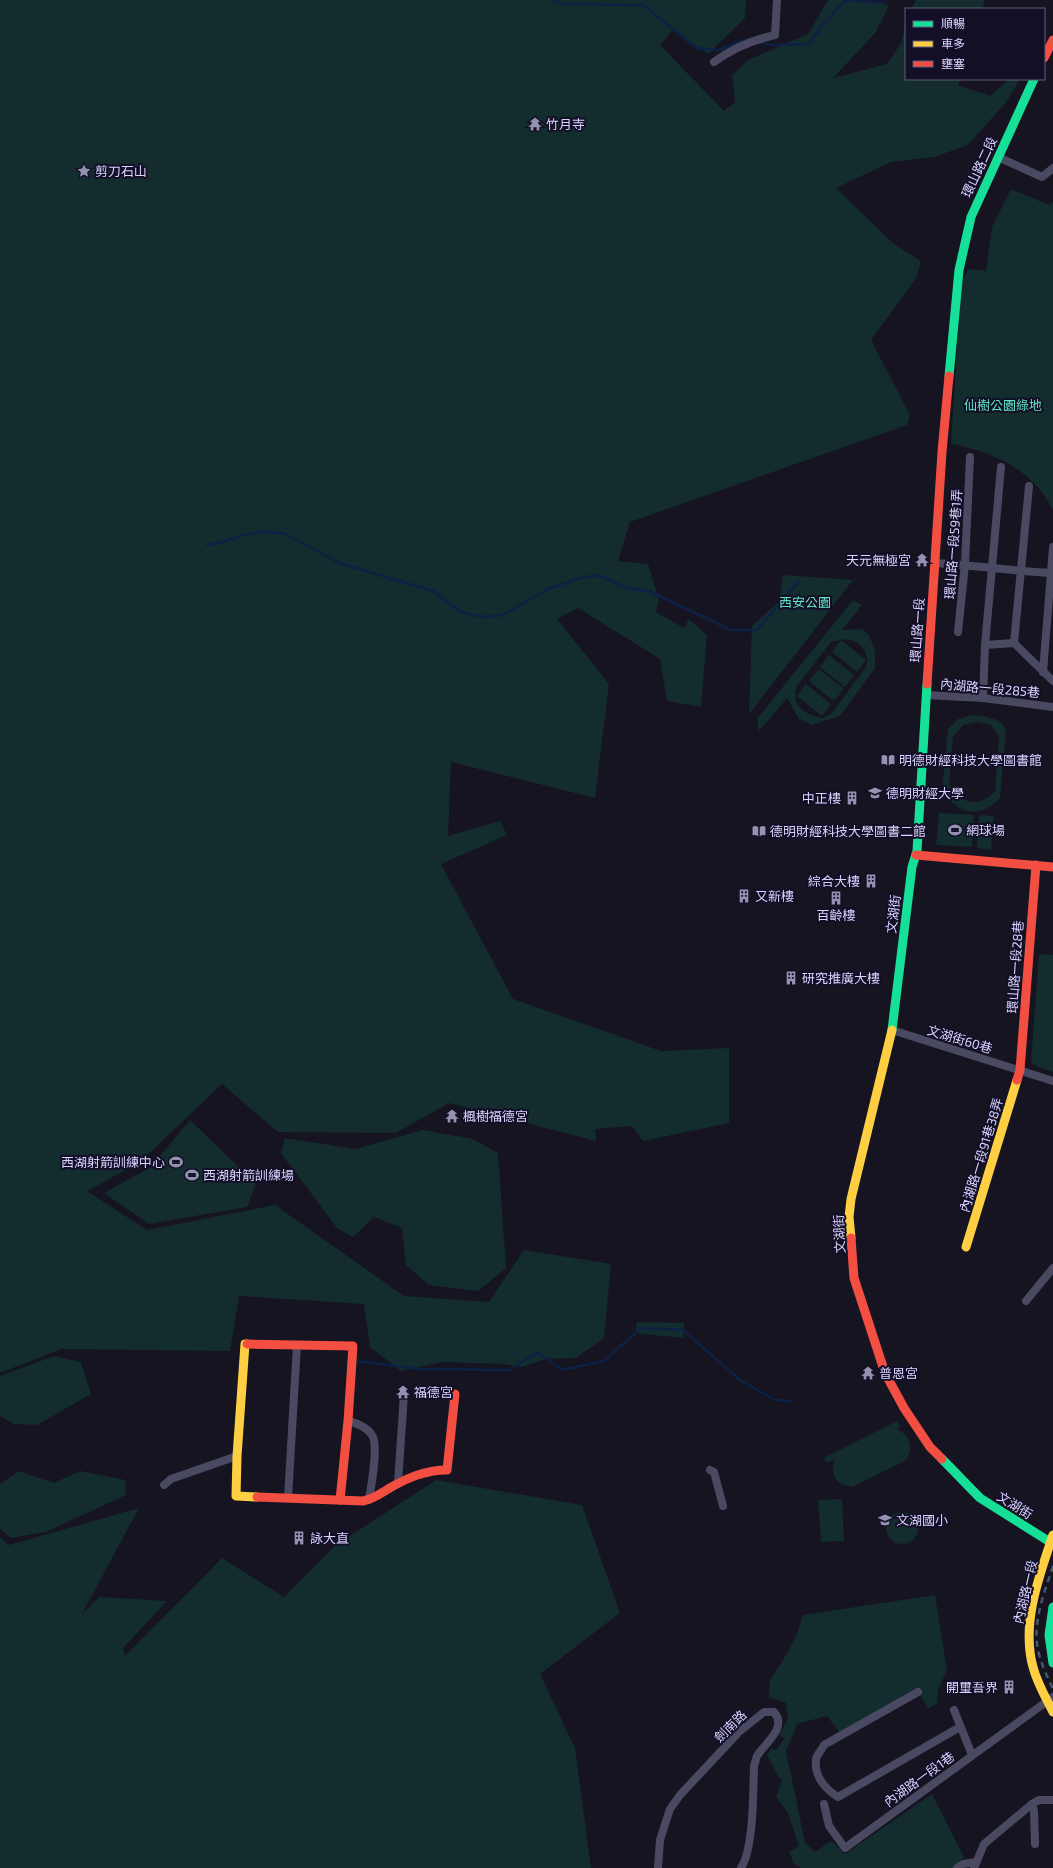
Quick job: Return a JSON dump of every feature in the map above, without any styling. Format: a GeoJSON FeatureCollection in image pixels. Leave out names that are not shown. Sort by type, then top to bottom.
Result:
{"type":"FeatureCollection","features":[{"type":"Feature","properties":{"kind":"street"},"geometry":{"type":"LineString","coordinates":[[714,62],[730,50],[750,42],[775,35],[777,0]]}},
{"type":"Feature","properties":{"kind":"street"},"geometry":{"type":"LineString","coordinates":[[1045,56],[1053,40]]}},
{"type":"Feature","properties":{"kind":"street","name":"環山路二段"},"geometry":{"type":"LineString","coordinates":[[960,270],[971,217],[1034,80]]}},
{"type":"Feature","properties":{"kind":"street"},"geometry":{"type":"LineString","coordinates":[[998,157],[1042,177],[1053,168]]}},
{"type":"Feature","properties":{"kind":"street","name":"環山路一段"},"geometry":{"type":"LineString","coordinates":[[916,855],[921,798],[934,563],[942,452],[960,270]]}},
{"type":"Feature","properties":{"kind":"street","name":"環山路一段59巷1弄"},"geometry":{"type":"LineString","coordinates":[[958,632],[965,564],[970,457]]}},
{"type":"Feature","properties":{"kind":"street"},"geometry":{"type":"LineString","coordinates":[[983,698],[984,645],[1001,467]]}},
{"type":"Feature","properties":{"kind":"street"},"geometry":{"type":"LineString","coordinates":[[1014,643],[1029,486]]}},
{"type":"Feature","properties":{"kind":"street"},"geometry":{"type":"LineString","coordinates":[[1043,672],[1053,547]]}},
{"type":"Feature","properties":{"kind":"street"},"geometry":{"type":"LineString","coordinates":[[934,563],[965,564],[992,569],[1051,573]]}},
{"type":"Feature","properties":{"kind":"street"},"geometry":{"type":"LineString","coordinates":[[984,645],[1014,643],[1053,681]]}},
{"type":"Feature","properties":{"kind":"street","name":"內湖路一段285巷"},"geometry":{"type":"LineString","coordinates":[[926,695],[983,698],[1053,707]]}},
{"type":"Feature","properties":{"kind":"street"},"geometry":{"type":"LineString","coordinates":[[916,855],[1053,867]]}},
{"type":"Feature","properties":{"kind":"street","name":"文湖街"},"geometry":{"type":"LineString","coordinates":[[916,855],[912,867],[892,1030],[851,1199],[849,1217],[856,1283],[885,1373],[904,1408],[930,1447],[980,1498],[991,1506],[1052,1539]]}},
{"type":"Feature","properties":{"kind":"street","name":"環山路一段28巷"},"geometry":{"type":"LineString","coordinates":[[1020,1070],[1036,865]]}},
{"type":"Feature","properties":{"kind":"street","name":"文湖街60巷"},"geometry":{"type":"LineString","coordinates":[[892,1030],[1053,1081]]}},
{"type":"Feature","properties":{"kind":"street","name":"內湖路一段91巷38弄"},"geometry":{"type":"LineString","coordinates":[[966,1247],[1020,1070]]}},
{"type":"Feature","properties":{"kind":"street"},"geometry":{"type":"LineString","coordinates":[[1026,1301],[1053,1268]]}},
{"type":"Feature","properties":{"kind":"street"},"geometry":{"type":"LineString","coordinates":[[340,1500],[348,1421],[352,1346],[245,1344],[237,1456],[236,1496],[275,1499],[288,1498],[340,1500],[369,1500],[398,1483],[434,1469],[447,1470],[455,1394]]}},
{"type":"Feature","properties":{"kind":"street"},"geometry":{"type":"LineString","coordinates":[[288,1498],[297,1345]]}},
{"type":"Feature","properties":{"kind":"street"},"geometry":{"type":"LineString","coordinates":[[398,1483],[404,1394]]}},
{"type":"Feature","properties":{"kind":"street"},"geometry":{"type":"LineString","coordinates":[[348,1421],[358,1424],[372,1434],[374,1442],[374,1468],[369,1500]]}},
{"type":"Feature","properties":{"kind":"street"},"geometry":{"type":"LineString","coordinates":[[164,1486],[171,1478],[237,1456]]}},
{"type":"Feature","properties":{"kind":"street"},"geometry":{"type":"LineString","coordinates":[[710,1470],[714,1472],[723,1506]]}},
{"type":"Feature","properties":{"kind":"street","name":"內湖路一段"},"geometry":{"type":"LineString","coordinates":[[1052,1539],[1032,1608],[1028,1635],[1033,1667],[1050,1698],[1053,1712]]}},
{"type":"Feature","properties":{"kind":"street"},"geometry":{"type":"LineString","coordinates":[[1053,1608],[1049,1621],[1049,1643],[1053,1663]]}},
{"type":"Feature","properties":{"kind":"street"},"geometry":{"type":"LineString","coordinates":[[918,1692],[824,1745],[816,1758],[818,1777],[829,1792],[838,1797],[960,1727]]}},
{"type":"Feature","properties":{"kind":"street","name":"內湖路一段1巷"},"geometry":{"type":"LineString","coordinates":[[824,1804],[829,1826],[845,1848],[1050,1698]]}},
{"type":"Feature","properties":{"kind":"street"},"geometry":{"type":"LineString","coordinates":[[954,1710],[972,1755]]}},
{"type":"Feature","properties":{"kind":"street","name":"劍南路"},"geometry":{"type":"LineString","coordinates":[[658,1868],[660,1840],[670,1809],[680,1795],[739,1732],[756,1717],[769,1711],[774,1712],[777,1715],[778,1723],[776,1732],[757,1757],[754,1766],[750,1831],[744,1868]]}},
{"type":"Feature","properties":{"kind":"street"},"geometry":{"type":"LineString","coordinates":[[957,1868],[963,1864],[975,1865],[984,1844],[1032,1804],[1039,1800],[1053,1800]]}},
{"type":"Feature","properties":{"kind":"street"},"geometry":{"type":"LineString","coordinates":[[1032,1804],[1034,1811],[1035,1844]]}},
{"type":"Feature","properties":{"kind":"green space"},"geometry":{"type":"Polygon","coordinates":[[[0,0],[746,0],[745,18],[708,54],[673,30],[660,45],[724,111],[735,102],[732,75],[748,60],[808,34],[828,0],[867,0],[889,6],[875,33],[833,78],[887,64],[901,43],[905,28],[905,80],[960,80],[958,85],[990,96],[1008,80],[1019,80],[1007,101],[968,145],[934,157],[891,162],[836,188],[894,244],[921,261],[917,277],[871,340],[910,415],[907,425],[630,522],[618,561],[648,564],[659,600],[656,612],[684,628],[689,619],[707,635],[701,707],[667,701],[660,659],[578,608],[557,619],[609,684],[595,798],[451,762],[448,836],[500,821],[507,835],[441,864],[513,999],[661,1051],[729,1048],[729,1123],[643,1141],[632,1126],[595,1129],[596,1141],[449,1103],[396,1133],[278,1132],[222,1084],[140,1162],[87,1191],[147,1230],[275,1205],[404,1296],[489,1302],[524,1250],[611,1264],[604,1338],[576,1358],[546,1359],[521,1367],[503,1364],[442,1362],[401,1371],[370,1347],[364,1304],[239,1296],[230,1351],[61,1349],[0,1373],[0,0]]]}},
{"type":"Feature","properties":{"kind":"green space"},"geometry":{"type":"Polygon","coordinates":[[[916,0],[985,0],[982,8],[912,8],[916,0]]]}},
{"type":"Feature","properties":{"kind":"green space","name":"仙樹公園綠地"},"geometry":{"type":"Polygon","coordinates":[[[1011,189],[1049,205],[1053,202],[1053,510],[1044,496],[1023,473],[997,458],[967,447],[951,444],[961,284],[968,269],[986,271],[992,227],[1011,189]]]}},
{"type":"Feature","properties":{"kind":"green space","name":"西安公園"},"geometry":{"type":"Polygon","coordinates":[[[783,575],[853,580],[749,714],[752,626],[779,602],[783,575]]]}},
{"type":"Feature","properties":{"kind":"green space"},"geometry":{"type":"Polygon","coordinates":[[[853,600],[862,605],[842,630],[862,629],[869,635],[875,651],[875,668],[840,716],[812,725],[799,719],[787,698],[759,731],[757,719],[853,600]],[[845,639],[831,642],[797,686],[795,693],[796,699],[801,709],[805,712],[823,718],[831,714],[866,667],[867,656],[863,648],[850,640],[845,639]]]}},
{"type":"Feature","properties":{"kind":"green space"},"geometry":{"type":"Polygon","coordinates":[[[841,640],[866,660],[857,672],[832,652],[841,640]]]}},
{"type":"Feature","properties":{"kind":"green space"},"geometry":{"type":"Polygon","coordinates":[[[829,655],[854,675],[845,687],[820,667],[829,655]]]}},
{"type":"Feature","properties":{"kind":"green space"},"geometry":{"type":"Polygon","coordinates":[[[819,669],[844,689],[834,701],[809,681],[819,669]]]}},
{"type":"Feature","properties":{"kind":"green space"},"geometry":{"type":"Polygon","coordinates":[[[806,684],[831,704],[822,716],[797,696],[806,684]]]}},
{"type":"Feature","properties":{"kind":"green space"},"geometry":{"type":"Polygon","coordinates":[[[973,715],[987,717],[1000,722],[1006,730],[1000,798],[985,809],[969,811],[962,809],[955,805],[942,790],[948,729],[958,719],[973,715]],[[977,722],[963,725],[953,737],[949,784],[959,796],[970,802],[976,802],[989,797],[995,791],[999,736],[991,725],[977,722]]]}},
{"type":"Feature","properties":{"kind":"green space","name":"網球場"},"geometry":{"type":"Polygon","coordinates":[[[939,813],[974,815],[972,847],[936,845],[939,813]]]}},
{"type":"Feature","properties":{"kind":"green space"},"geometry":{"type":"Polygon","coordinates":[[[979,815],[994,816],[991,850],[977,848],[979,815]]]}},
{"type":"Feature","properties":{"kind":"green space"},"geometry":{"type":"Polygon","coordinates":[[[1039,954],[1053,955],[1053,1072],[1038,1067],[1031,1062],[1039,954]]]}},
{"type":"Feature","properties":{"kind":"green space","name":"西湖射箭訓練場"},"geometry":{"type":"Polygon","coordinates":[[[190,1120],[256,1184],[247,1207],[149,1224],[104,1193],[151,1167],[190,1120]]]}},
{"type":"Feature","properties":{"kind":"green space"},"geometry":{"type":"Polygon","coordinates":[[[423,1130],[473,1139],[498,1153],[506,1268],[478,1291],[429,1285],[406,1265],[402,1228],[374,1217],[353,1237],[337,1228],[281,1153],[285,1138],[355,1149],[423,1130]]]}},
{"type":"Feature","properties":{"kind":"green space"},"geometry":{"type":"Polygon","coordinates":[[[637,1322],[684,1323],[683,1338],[635,1333],[637,1322]]]}},
{"type":"Feature","properties":{"kind":"green space"},"geometry":{"type":"Polygon","coordinates":[[[54,1356],[81,1362],[91,1394],[37,1425],[14,1424],[0,1416],[0,1376],[54,1356]]]}},
{"type":"Feature","properties":{"kind":"green space"},"geometry":{"type":"Polygon","coordinates":[[[897,1421],[900,1427],[896,1429],[905,1434],[910,1442],[910,1452],[905,1461],[852,1487],[842,1484],[835,1478],[833,1474],[833,1464],[835,1459],[827,1463],[824,1458],[897,1421]]]}},
{"type":"Feature","properties":{"kind":"green space"},"geometry":{"type":"Polygon","coordinates":[[[19,1471],[54,1483],[80,1471],[125,1480],[126,1495],[46,1532],[11,1538],[0,1529],[0,1484],[19,1471]]]}},
{"type":"Feature","properties":{"kind":"green space"},"geometry":{"type":"Polygon","coordinates":[[[436,1480],[582,1505],[620,1613],[540,1674],[575,1748],[591,1868],[0,1868],[0,1537],[9,1545],[139,1508],[82,1614],[99,1597],[167,1601],[123,1648],[125,1656],[222,1558],[284,1597],[336,1545],[436,1480]]]}},
{"type":"Feature","properties":{"kind":"green space"},"geometry":{"type":"Polygon","coordinates":[[[842,1499],[844,1541],[821,1542],[818,1500],[842,1499]]]}},
{"type":"Feature","properties":{"kind":"green space"},"geometry":{"type":"Polygon","coordinates":[[[899,1512],[905,1512],[915,1519],[918,1528],[917,1534],[911,1541],[905,1544],[899,1544],[889,1537],[886,1531],[886,1525],[893,1515],[899,1512]]]}},
{"type":"Feature","properties":{"kind":"green space"},"geometry":{"type":"Polygon","coordinates":[[[935,1595],[947,1670],[938,1690],[937,1703],[928,1709],[918,1690],[840,1733],[827,1716],[797,1724],[786,1751],[805,1843],[815,1852],[831,1841],[845,1854],[932,1794],[964,1857],[953,1868],[801,1868],[794,1864],[789,1852],[799,1846],[788,1813],[776,1797],[782,1780],[777,1774],[767,1755],[771,1748],[776,1750],[785,1738],[779,1735],[788,1719],[786,1703],[769,1697],[770,1680],[788,1652],[797,1633],[803,1615],[935,1595]]]}},
{"type":"Feature","properties":{"kind":"waterway"},"geometry":{"type":"LineString","coordinates":[[553,0],[564,4],[644,5],[696,48],[719,50],[747,39],[751,40]]}},
{"type":"Feature","properties":{"kind":"waterway"},"geometry":{"type":"LineString","coordinates":[[760,42],[771,45],[809,44],[825,22],[846,0],[885,3]]}},
{"type":"Feature","properties":{"kind":"waterway"},"geometry":{"type":"LineString","coordinates":[[207,545],[223,542],[243,535],[262,532],[284,533],[339,563],[433,591],[458,610],[472,615],[485,617],[503,615],[548,589],[580,578],[599,575],[626,588],[649,591],[731,630],[757,630],[798,582]]}},
{"type":"Feature","properties":{"kind":"waterway"},"geometry":{"type":"LineString","coordinates":[[357,1361],[420,1369],[510,1370],[537,1352],[562,1370],[604,1361],[641,1328],[683,1330],[740,1380],[775,1400],[790,1401]]}},
{"type":"Feature","properties":{"kind":"railway"},"geometry":{"type":"LineString","coordinates":[[1053,1566],[1040,1610],[1037,1632],[1037,1643],[1040,1658],[1053,1689]]}},
{"type":"Feature","properties":{"kind":"traffic: fast"},"geometry":{"type":"LineString","coordinates":[[949,376],[959,270],[971,217],[1034,80]]}},
{"type":"Feature","properties":{"kind":"traffic: fast"},"geometry":{"type":"LineString","coordinates":[[892,1030],[912,867],[917,851],[927,684]]}},
{"type":"Feature","properties":{"kind":"traffic: fast"},"geometry":{"type":"LineString","coordinates":[[942,1459],[980,1498],[1050,1542]]}},
{"type":"Feature","properties":{"kind":"traffic: fast"},"geometry":{"type":"LineString","coordinates":[[1053,1607],[1049,1635],[1053,1663]]}},
{"type":"Feature","properties":{"kind":"traffic: slow"},"geometry":{"type":"LineString","coordinates":[[851,1238],[849,1217],[851,1199],[892,1030]]}},
{"type":"Feature","properties":{"kind":"traffic: slow"},"geometry":{"type":"LineString","coordinates":[[966,1247],[1017,1080]]}},
{"type":"Feature","properties":{"kind":"traffic: slow"},"geometry":{"type":"LineString","coordinates":[[247,1344],[245,1344],[237,1456],[236,1496],[257,1497]]}},
{"type":"Feature","properties":{"kind":"traffic: slow"},"geometry":{"type":"LineString","coordinates":[[1053,1535],[1037,1583],[1030,1617],[1029,1634],[1033,1667],[1053,1712]]}},
{"type":"Feature","properties":{"kind":"traffic: jam"},"geometry":{"type":"LineString","coordinates":[[1045,56],[1053,40]]}},
{"type":"Feature","properties":{"kind":"traffic: jam"},"geometry":{"type":"LineString","coordinates":[[927,684],[942,452],[949,376]]}},
{"type":"Feature","properties":{"kind":"traffic: jam"},"geometry":{"type":"LineString","coordinates":[[916,855],[1053,867]]}},
{"type":"Feature","properties":{"kind":"traffic: jam"},"geometry":{"type":"LineString","coordinates":[[1017,1080],[1020,1070],[1036,865]]}},
{"type":"Feature","properties":{"kind":"traffic: jam"},"geometry":{"type":"LineString","coordinates":[[851,1238],[854,1278],[885,1373],[904,1408],[930,1447],[942,1459]]}},
{"type":"Feature","properties":{"kind":"traffic: jam"},"geometry":{"type":"LineString","coordinates":[[247,1344],[353,1346],[348,1421],[340,1500]]}},
{"type":"Feature","properties":{"kind":"traffic: jam"},"geometry":{"type":"LineString","coordinates":[[257,1497],[363,1501],[373,1498],[416,1475],[431,1471],[447,1470],[455,1394]]}},
{"type":"Feature","properties":{"kind":"place","name":"竹月寺"},"geometry":{"type":"Point","coordinates":[535,124]}},
{"type":"Feature","properties":{"kind":"place","name":"剪刀石山"},"geometry":{"type":"Point","coordinates":[84,171]}},
{"type":"Feature","properties":{"kind":"place","name":"天元無極宮"},"geometry":{"type":"Point","coordinates":[922,560]}},
{"type":"Feature","properties":{"kind":"place","name":"明德財經科技大學圖書館"},"geometry":{"type":"Point","coordinates":[888,760]}},
{"type":"Feature","properties":{"kind":"place","name":"德明財經大學"},"geometry":{"type":"Point","coordinates":[875,793]}},
{"type":"Feature","properties":{"kind":"place","name":"中正樓"},"geometry":{"type":"Point","coordinates":[852,798]}},
{"type":"Feature","properties":{"kind":"place","name":"網球場"},"geometry":{"type":"Point","coordinates":[955,830]}},
{"type":"Feature","properties":{"kind":"place","name":"德明財經科技大學圖書二館"},"geometry":{"type":"Point","coordinates":[759,831]}},
{"type":"Feature","properties":{"kind":"place","name":"綜合大樓"},"geometry":{"type":"Point","coordinates":[871,881]}},
{"type":"Feature","properties":{"kind":"place","name":"又新樓"},"geometry":{"type":"Point","coordinates":[744,896]}},
{"type":"Feature","properties":{"kind":"place","name":"百齡樓"},"geometry":{"type":"Point","coordinates":[836,898]}},
{"type":"Feature","properties":{"kind":"place","name":"研究推廣大樓"},"geometry":{"type":"Point","coordinates":[791,978]}},
{"type":"Feature","properties":{"kind":"place","name":"楓樹福德宮"},"geometry":{"type":"Point","coordinates":[452,1116]}},
{"type":"Feature","properties":{"kind":"place","name":"西湖射箭訓練中心"},"geometry":{"type":"Point","coordinates":[176,1162]}},
{"type":"Feature","properties":{"kind":"place","name":"西湖射箭訓練場"},"geometry":{"type":"Point","coordinates":[192,1175]}},
{"type":"Feature","properties":{"kind":"place","name":"普恩宮"},"geometry":{"type":"Point","coordinates":[868,1373]}},
{"type":"Feature","properties":{"kind":"place","name":"福德宮"},"geometry":{"type":"Point","coordinates":[403,1392]}},
{"type":"Feature","properties":{"kind":"place","name":"文湖國小"},"geometry":{"type":"Point","coordinates":[885,1520]}},
{"type":"Feature","properties":{"kind":"place","name":"詠大直"},"geometry":{"type":"Point","coordinates":[299,1538]}},
{"type":"Feature","properties":{"kind":"place","name":"開璽吾界"},"geometry":{"type":"Point","coordinates":[1009,1687]}}]}
